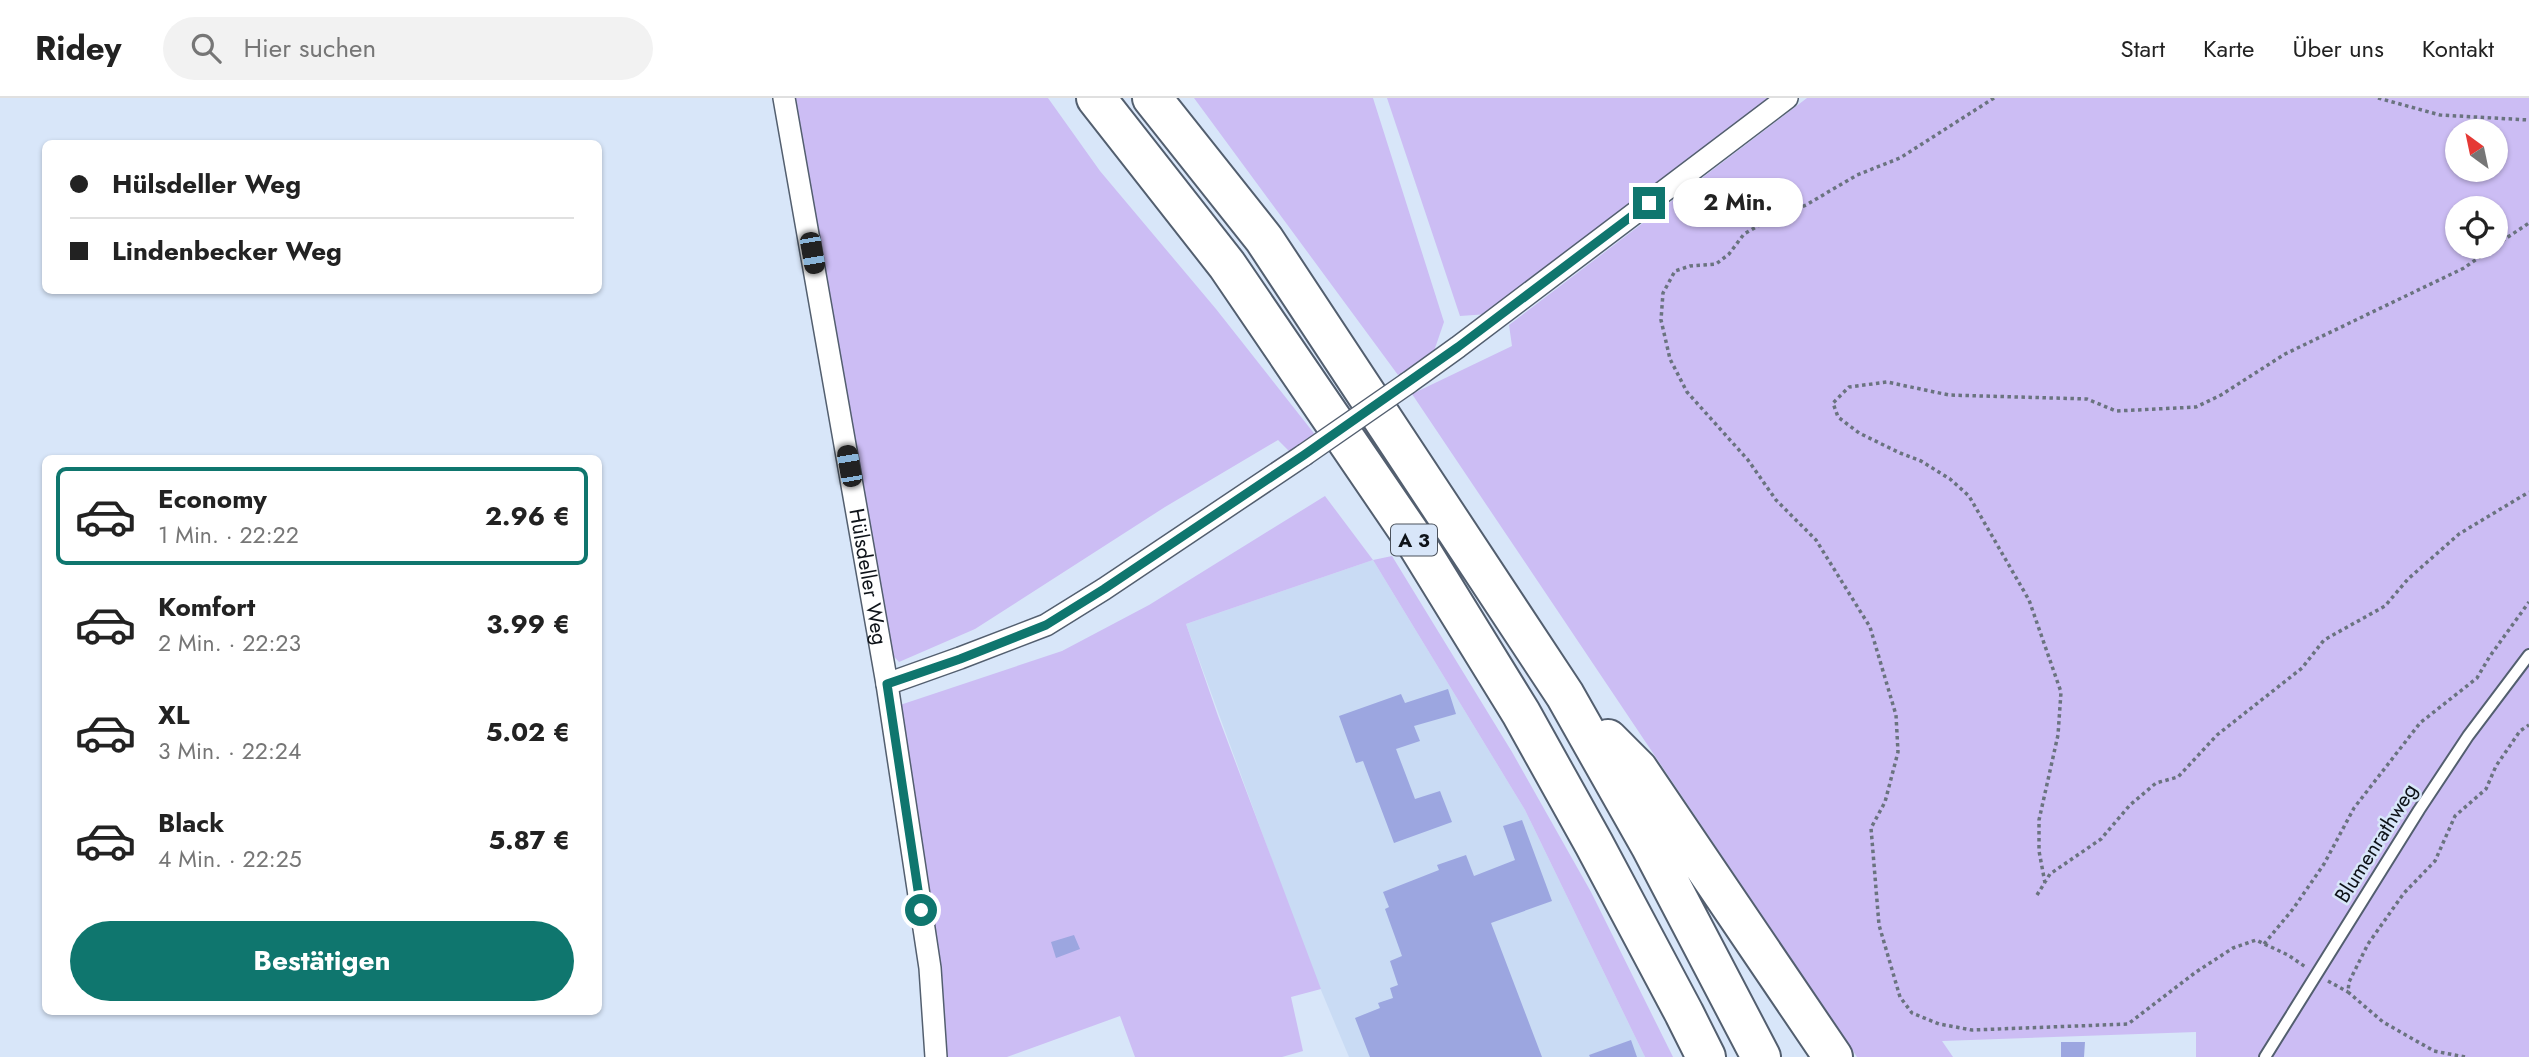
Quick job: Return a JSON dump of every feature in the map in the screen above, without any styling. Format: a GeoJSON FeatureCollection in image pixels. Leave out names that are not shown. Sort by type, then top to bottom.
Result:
{"type":"FeatureCollection","features":[{"type":"Feature","properties":{"kind":"highway","name":"A 3"},"geometry":{"type":"LineString","coordinates":[[1096,98],[1227,265],[1415,541],[1521,713],[1614,880],[1706,1057]]}},
{"type":"Feature","properties":{"kind":"highway","name":"A 3"},"geometry":{"type":"LineString","coordinates":[[1153,98],[1264,239],[1565,695],[1651,847],[1761,1057]]}},
{"type":"Feature","properties":{"kind":"highway"},"geometry":{"type":"LineString","coordinates":[[1565,695],[1637,769],[1833,1057]]}},
{"type":"Feature","properties":{"kind":"street","name":"Hülsdeller Weg"},"geometry":{"type":"LineString","coordinates":[[784,98],[887,684],[930,968],[936,1057]]}},
{"type":"Feature","properties":{"kind":"street"},"geometry":{"type":"LineString","coordinates":[[887,684],[1046,625],[1115,582],[1408,383],[1787,98]]}},
{"type":"Feature","properties":{"kind":"lane","name":"Blumenrathweg"},"geometry":{"type":"LineString","coordinates":[[2265,1057],[2419,810],[2468,736],[2529,654]]}},
{"type":"Feature","properties":{"kind":"path"},"geometry":{"type":"LineString","coordinates":[[1994,98],[1900,158],[1857,175],[1806,205],[1744,234],[1729,254],[1716,264],[1690,266],[1675,271],[1663,293],[1661,320],[1670,359],[1687,392],[1748,460],[1776,500],[1816,540],[1870,627],[1896,715],[1898,752],[1885,802],[1871,828],[1879,925],[1900,997],[1912,1013],[1939,1024],[1972,1030],[2128,1024],[2196,972],[2233,948],[2256,940],[2264,944],[2293,909],[2324,864],[2354,808],[2411,734],[2420,723],[2477,678],[2529,602]]}},
{"type":"Feature","properties":{"kind":"path"},"geometry":{"type":"LineString","coordinates":[[2378,98],[2440,115],[2529,120]]}},
{"type":"Feature","properties":{"kind":"path"},"geometry":{"type":"LineString","coordinates":[[2508,237],[2529,223]]}},
{"type":"Feature","properties":{"kind":"path"},"geometry":{"type":"LineString","coordinates":[[2045,883],[2039,851],[2039,820],[2058,735],[2061,692],[2029,600],[1969,496],[1950,479],[1921,461],[1859,433],[1839,417],[1833,403],[1849,387],[1887,382],[1950,395],[2087,399],[2116,411],[2196,407],[2221,395],[2285,354],[2464,268],[2477,259]]}},
{"type":"Feature","properties":{"kind":"path"},"geometry":{"type":"LineString","coordinates":[[2037,895],[2050,874],[2101,839],[2130,805],[2156,783],[2178,776],[2217,735],[2302,668],[2324,640],[2385,606],[2408,579],[2459,534],[2529,492]]}},
{"type":"Feature","properties":{"kind":"path"},"geometry":{"type":"LineString","coordinates":[[2465,1057],[2434,1051],[2383,1022],[2348,992],[2368,944],[2404,893],[2435,861],[2455,816],[2486,789],[2496,766],[2520,731],[2529,725]]}},
{"type":"Feature","properties":{"kind":"shaded area"},"geometry":{"type":"Polygon","coordinates":[[[792,98],[1048,98],[1100,171],[1216,309],[1320,441],[1291,453],[1278,440],[1165,507],[975,629],[899,662],[888,650],[792,98]]]}},
{"type":"Feature","properties":{"kind":"shaded area"},"geometry":{"type":"Polygon","coordinates":[[[1194,98],[1373,98],[1444,322],[1433,354],[1398,375],[1194,98]]]}},
{"type":"Feature","properties":{"kind":"shaded area"},"geometry":{"type":"Polygon","coordinates":[[[1387,98],[1774,98],[1488,314],[1460,316],[1387,98]]]}},
{"type":"Feature","properties":{"kind":"shaded area"},"geometry":{"type":"Polygon","coordinates":[[[1807,98],[2529,98],[2529,1057],[2196,1057],[2196,1032],[1942,1041],[1953,1057],[1857,1057],[1412,394],[1512,346],[1509,325],[1807,98]]]}},
{"type":"Feature","properties":{"kind":"shaded area"},"geometry":{"type":"Polygon","coordinates":[[[1325,496],[1373,560],[1186,624],[1321,989],[1291,997],[1303,1051],[1282,1057],[1135,1057],[1120,1016],[1007,1057],[947,1057],[933,913],[922,859],[900,705],[1062,651],[1149,605],[1325,496]]]}},
{"type":"Feature","properties":{"kind":"shaded area"},"geometry":{"type":"Polygon","coordinates":[[[1392,556],[1512,752],[1591,892],[1673,1057],[1645,1057],[1525,810],[1373,560],[1392,556]]]}},
{"type":"Feature","properties":{"kind":"shaded area"},"geometry":{"type":"Polygon","coordinates":[[[1373,560],[1525,810],[1645,1057],[1349,1057],[1308,959],[1186,624],[1373,560]]]}},
{"type":"Feature","properties":{"kind":"building"},"geometry":{"type":"Polygon","coordinates":[[[1448,689],[1456,714],[1414,726],[1420,741],[1396,749],[1415,799],[1440,791],[1452,822],[1394,843],[1363,761],[1356,763],[1339,716],[1401,694],[1405,703],[1448,689]]]}},
{"type":"Feature","properties":{"kind":"building"},"geometry":{"type":"Polygon","coordinates":[[[1522,820],[1552,901],[1491,923],[1542,1057],[1370,1057],[1355,1018],[1380,1008],[1378,1003],[1393,998],[1390,988],[1398,985],[1390,961],[1402,956],[1385,909],[1389,907],[1383,892],[1439,870],[1437,865],[1466,855],[1474,876],[1515,860],[1503,826],[1522,820]]]}},
{"type":"Feature","properties":{"kind":"building"},"geometry":{"type":"Polygon","coordinates":[[[1074,935],[1080,949],[1056,958],[1051,942],[1074,935]]]}},
{"type":"Feature","properties":{"kind":"building"},"geometry":{"type":"Polygon","coordinates":[[[1631,1040],[1637,1057],[1589,1055],[1631,1040]]]}},
{"type":"Feature","properties":{"kind":"building"},"geometry":{"type":"Polygon","coordinates":[[[2061,1042],[2085,1042],[2084,1057],[2061,1057],[2061,1042]]]}},
{"type":"Feature","properties":{"kind":"route"},"geometry":{"type":"LineString","coordinates":[[921,910],[887,684],[1046,625],[1104,589],[1304,455],[1458,347],[1649,203]]}}]}
